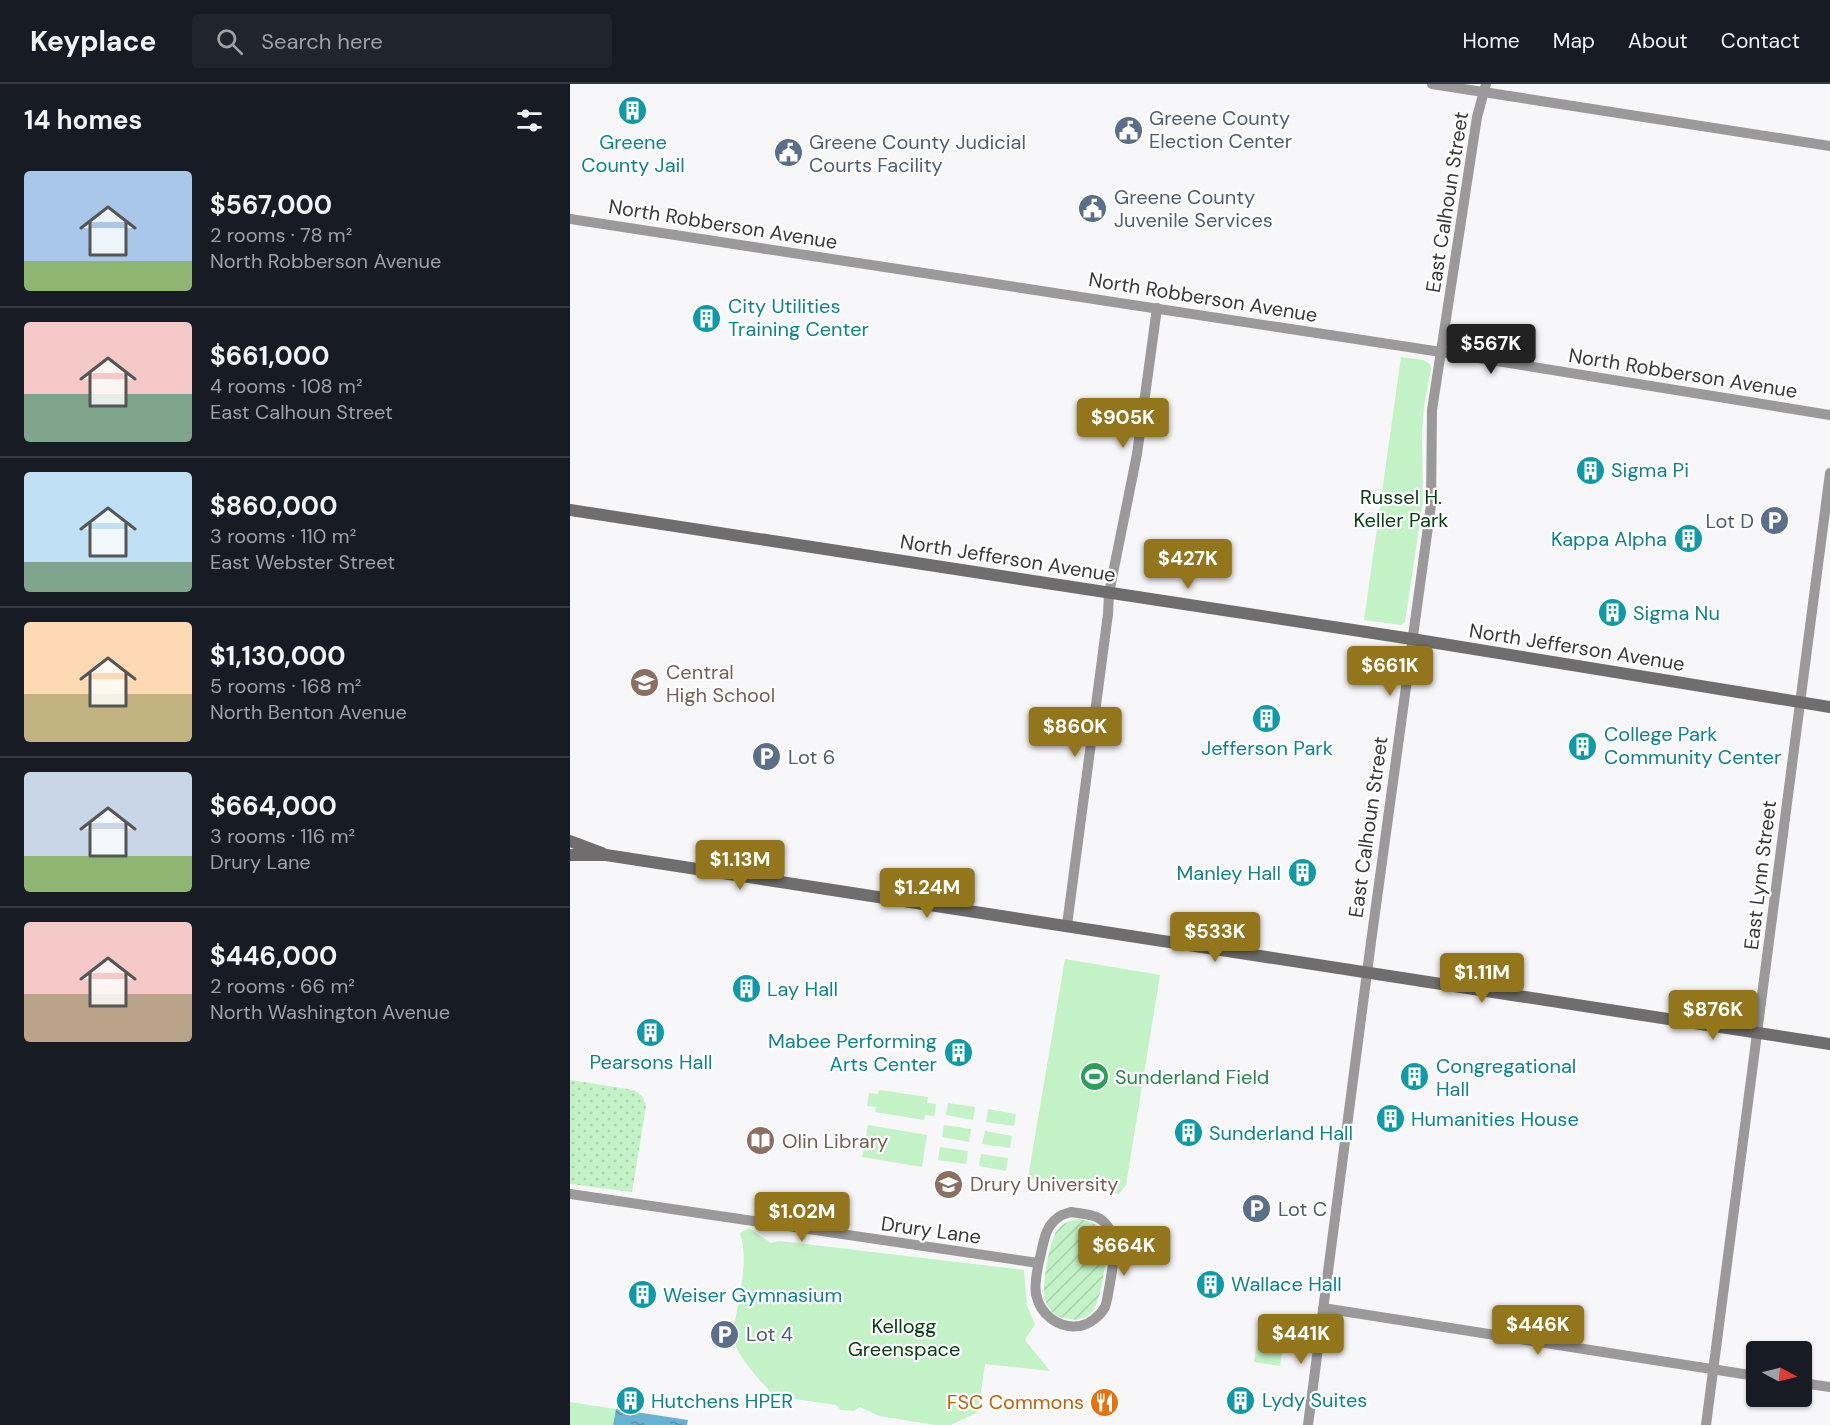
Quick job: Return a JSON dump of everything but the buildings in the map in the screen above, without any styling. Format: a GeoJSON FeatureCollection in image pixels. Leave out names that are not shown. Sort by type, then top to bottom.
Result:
{"type":"FeatureCollection","features":[{"type":"Feature","properties":{"kind":"main road","name":"North Jefferson Avenue"},"geometry":{"type":"LineString","coordinates":[[570,510],[1412,639],[1830,707]]}},
{"type":"Feature","properties":{"kind":"main road"},"geometry":{"type":"LineString","coordinates":[[570,841],[606,855]]}},
{"type":"Feature","properties":{"kind":"main road"},"geometry":{"type":"LineString","coordinates":[[570,855],[606,855],[1830,1044]]}},
{"type":"Feature","properties":{"kind":"street"},"geometry":{"type":"LineString","coordinates":[[1432,84],[1485,88],[1830,146]]}},
{"type":"Feature","properties":{"kind":"street","name":"East Calhoun Street"},"geometry":{"type":"LineString","coordinates":[[1308,1425],[1432,497],[1431,421],[1477,117],[1485,88]]}},
{"type":"Feature","properties":{"kind":"street","name":"North Robberson Avenue"},"geometry":{"type":"LineString","coordinates":[[570,219],[1441,352],[1830,415]]}},
{"type":"Feature","properties":{"kind":"street"},"geometry":{"type":"LineString","coordinates":[[1067,925],[1109,593],[1137,454],[1157,308]]}},
{"type":"Feature","properties":{"kind":"street","name":"East Lynn Street"},"geometry":{"type":"LineString","coordinates":[[1706,1425],[1830,473]]}},
{"type":"Feature","properties":{"kind":"street","name":"Drury Lane"},"geometry":{"type":"LineString","coordinates":[[570,1194],[1038,1263]]}},
{"type":"Feature","properties":{"kind":"street"},"geometry":{"type":"LineString","coordinates":[[1071,1212],[1096,1217],[1105,1222],[1115,1245],[1106,1306],[1093,1320],[1081,1326],[1057,1323],[1047,1316],[1036,1294],[1038,1263],[1046,1233],[1053,1221],[1062,1214],[1071,1212]]}},
{"type":"Feature","properties":{"kind":"street"},"geometry":{"type":"LineString","coordinates":[[1323,1308],[1746,1374]]}},
{"type":"Feature","properties":{"kind":"street"},"geometry":{"type":"LineString","coordinates":[[1812,1384],[1830,1387]]}},
{"type":"Feature","properties":{"kind":"green space","name":"Russel H. Keller Park"},"geometry":{"type":"Polygon","coordinates":[[[1401,357],[1423,360],[1430,364],[1431,369],[1422,432],[1423,502],[1405,622],[1401,625],[1364,620],[1401,357]]]}},
{"type":"Feature","properties":{"kind":"green space","name":"Sunderland Field"},"geometry":{"type":"Polygon","coordinates":[[[1065,959],[1160,975],[1126,1185],[1119,1194],[1028,1178],[1065,959]]]}},
{"type":"Feature","properties":{"kind":"green space"},"geometry":{"type":"Polygon","coordinates":[[[570,1080],[634,1090],[642,1096],[646,1106],[632,1192],[570,1184],[570,1080]]]}},
{"type":"Feature","properties":{"kind":"green space"},"geometry":{"type":"Polygon","coordinates":[[[879,1090],[928,1097],[927,1103],[936,1104],[934,1116],[925,1115],[924,1120],[875,1112],[876,1107],[867,1106],[869,1093],[878,1094],[879,1090]]]}},
{"type":"Feature","properties":{"kind":"green space"},"geometry":{"type":"Polygon","coordinates":[[[948,1103],[975,1107],[973,1120],[946,1115],[948,1103]]]}},
{"type":"Feature","properties":{"kind":"green space"},"geometry":{"type":"Polygon","coordinates":[[[988,1109],[1016,1114],[1014,1126],[986,1122],[988,1109]]]}},
{"type":"Feature","properties":{"kind":"green space"},"geometry":{"type":"Polygon","coordinates":[[[868,1125],[927,1135],[922,1167],[862,1157],[868,1125]]]}},
{"type":"Feature","properties":{"kind":"green space"},"geometry":{"type":"Polygon","coordinates":[[[944,1125],[971,1129],[969,1142],[942,1137],[944,1125]]]}},
{"type":"Feature","properties":{"kind":"green space"},"geometry":{"type":"Polygon","coordinates":[[[985,1131],[1012,1136],[1010,1148],[982,1144],[985,1131]]]}},
{"type":"Feature","properties":{"kind":"green space"},"geometry":{"type":"Polygon","coordinates":[[[940,1147],[968,1151],[966,1164],[938,1160],[940,1147]]]}},
{"type":"Feature","properties":{"kind":"green space"},"geometry":{"type":"Polygon","coordinates":[[[981,1154],[1008,1158],[1006,1171],[979,1166],[981,1154]]]}},
{"type":"Feature","properties":{"kind":"green space"},"geometry":{"type":"Polygon","coordinates":[[[1078,1219],[1092,1222],[1100,1228],[1105,1236],[1107,1251],[1100,1294],[1093,1311],[1087,1317],[1068,1319],[1055,1315],[1048,1306],[1044,1294],[1044,1280],[1049,1251],[1055,1234],[1063,1225],[1078,1219]]]}},
{"type":"Feature","properties":{"kind":"green space","name":"Kellogg Greenspace"},"geometry":{"type":"Polygon","coordinates":[[[749,1228],[771,1243],[780,1241],[1024,1270],[1027,1306],[1035,1324],[1025,1340],[1050,1371],[985,1364],[978,1412],[951,1425],[935,1425],[879,1416],[860,1407],[854,1411],[841,1410],[836,1405],[774,1396],[743,1359],[732,1334],[744,1264],[740,1233],[749,1228]]]}},
{"type":"Feature","properties":{"kind":"green space"},"geometry":{"type":"Polygon","coordinates":[[[1261,1316],[1287,1320],[1280,1366],[1254,1362],[1261,1316]]]}},
{"type":"Feature","properties":{"kind":"green space"},"geometry":{"type":"Polygon","coordinates":[[[570,1402],[616,1409],[613,1425],[570,1425],[570,1402]]]}},
{"type":"Feature","properties":{"kind":"water"},"geometry":{"type":"Polygon","coordinates":[[[616,1409],[688,1420],[687,1425],[613,1425],[616,1409]]]}},
{"type":"Feature","properties":{"kind":"place","name":"Greene County Jail"},"geometry":{"type":"Point","coordinates":[633,111]}},
{"type":"Feature","properties":{"kind":"place","name":"Greene County Election Center"},"geometry":{"type":"Point","coordinates":[1128,130]}},
{"type":"Feature","properties":{"kind":"place","name":"Greene County Judicial Courts Facility"},"geometry":{"type":"Point","coordinates":[788,153]}},
{"type":"Feature","properties":{"kind":"place","name":"Greene County Juvenile Services"},"geometry":{"type":"Point","coordinates":[1093,209]}},
{"type":"Feature","properties":{"kind":"place","name":"City Utilities Training Center"},"geometry":{"type":"Point","coordinates":[707,318]}},
{"type":"Feature","properties":{"kind":"place","name":"Sigma Pi"},"geometry":{"type":"Point","coordinates":[1590,470]}},
{"type":"Feature","properties":{"kind":"place","name":"Lot D"},"geometry":{"type":"Point","coordinates":[1775,521]}},
{"type":"Feature","properties":{"kind":"place","name":"Kappa Alpha"},"geometry":{"type":"Point","coordinates":[1688,539]}},
{"type":"Feature","properties":{"kind":"place","name":"Sigma Nu"},"geometry":{"type":"Point","coordinates":[1612,613]}},
{"type":"Feature","properties":{"kind":"place","name":"Central High School"},"geometry":{"type":"Point","coordinates":[645,683]}},
{"type":"Feature","properties":{"kind":"place","name":"Jefferson Park"},"geometry":{"type":"Point","coordinates":[1267,718]}},
{"type":"Feature","properties":{"kind":"place","name":"College Park Community Center"},"geometry":{"type":"Point","coordinates":[1583,746]}},
{"type":"Feature","properties":{"kind":"place","name":"Lot 6"},"geometry":{"type":"Point","coordinates":[767,757]}},
{"type":"Feature","properties":{"kind":"place","name":"Manley Hall"},"geometry":{"type":"Point","coordinates":[1302,873]}},
{"type":"Feature","properties":{"kind":"place","name":"Lay Hall"},"geometry":{"type":"Point","coordinates":[746,989]}},
{"type":"Feature","properties":{"kind":"place","name":"Pearsons Hall"},"geometry":{"type":"Point","coordinates":[651,1032]}},
{"type":"Feature","properties":{"kind":"place","name":"Mabee Performing Arts Center"},"geometry":{"type":"Point","coordinates":[958,1052]}},
{"type":"Feature","properties":{"kind":"place","name":"Sunderland Field"},"geometry":{"type":"Point","coordinates":[1094,1077]}},
{"type":"Feature","properties":{"kind":"place","name":"Congregational Hall"},"geometry":{"type":"Point","coordinates":[1415,1077]}},
{"type":"Feature","properties":{"kind":"place","name":"Humanities House"},"geometry":{"type":"Point","coordinates":[1390,1119]}},
{"type":"Feature","properties":{"kind":"place","name":"Sunderland Hall"},"geometry":{"type":"Point","coordinates":[1188,1133]}},
{"type":"Feature","properties":{"kind":"place","name":"Olin Library"},"geometry":{"type":"Point","coordinates":[761,1141]}},
{"type":"Feature","properties":{"kind":"place","name":"Drury University"},"geometry":{"type":"Point","coordinates":[949,1184]}},
{"type":"Feature","properties":{"kind":"place","name":"Lot C"},"geometry":{"type":"Point","coordinates":[1257,1209]}},
{"type":"Feature","properties":{"kind":"place","name":"Wallace Hall"},"geometry":{"type":"Point","coordinates":[1210,1284]}},
{"type":"Feature","properties":{"kind":"place","name":"Weiser Gymnasium"},"geometry":{"type":"Point","coordinates":[642,1295]}},
{"type":"Feature","properties":{"kind":"place","name":"Lot 4"},"geometry":{"type":"Point","coordinates":[725,1334]}},
{"type":"Feature","properties":{"kind":"place","name":"Lydy Suites"},"geometry":{"type":"Point","coordinates":[1241,1400]}},
{"type":"Feature","properties":{"kind":"place","name":"Hutchens HPER"},"geometry":{"type":"Point","coordinates":[630,1401]}},
{"type":"Feature","properties":{"kind":"place","name":"FSC Commons"},"geometry":{"type":"Point","coordinates":[1105,1402]}}]}
